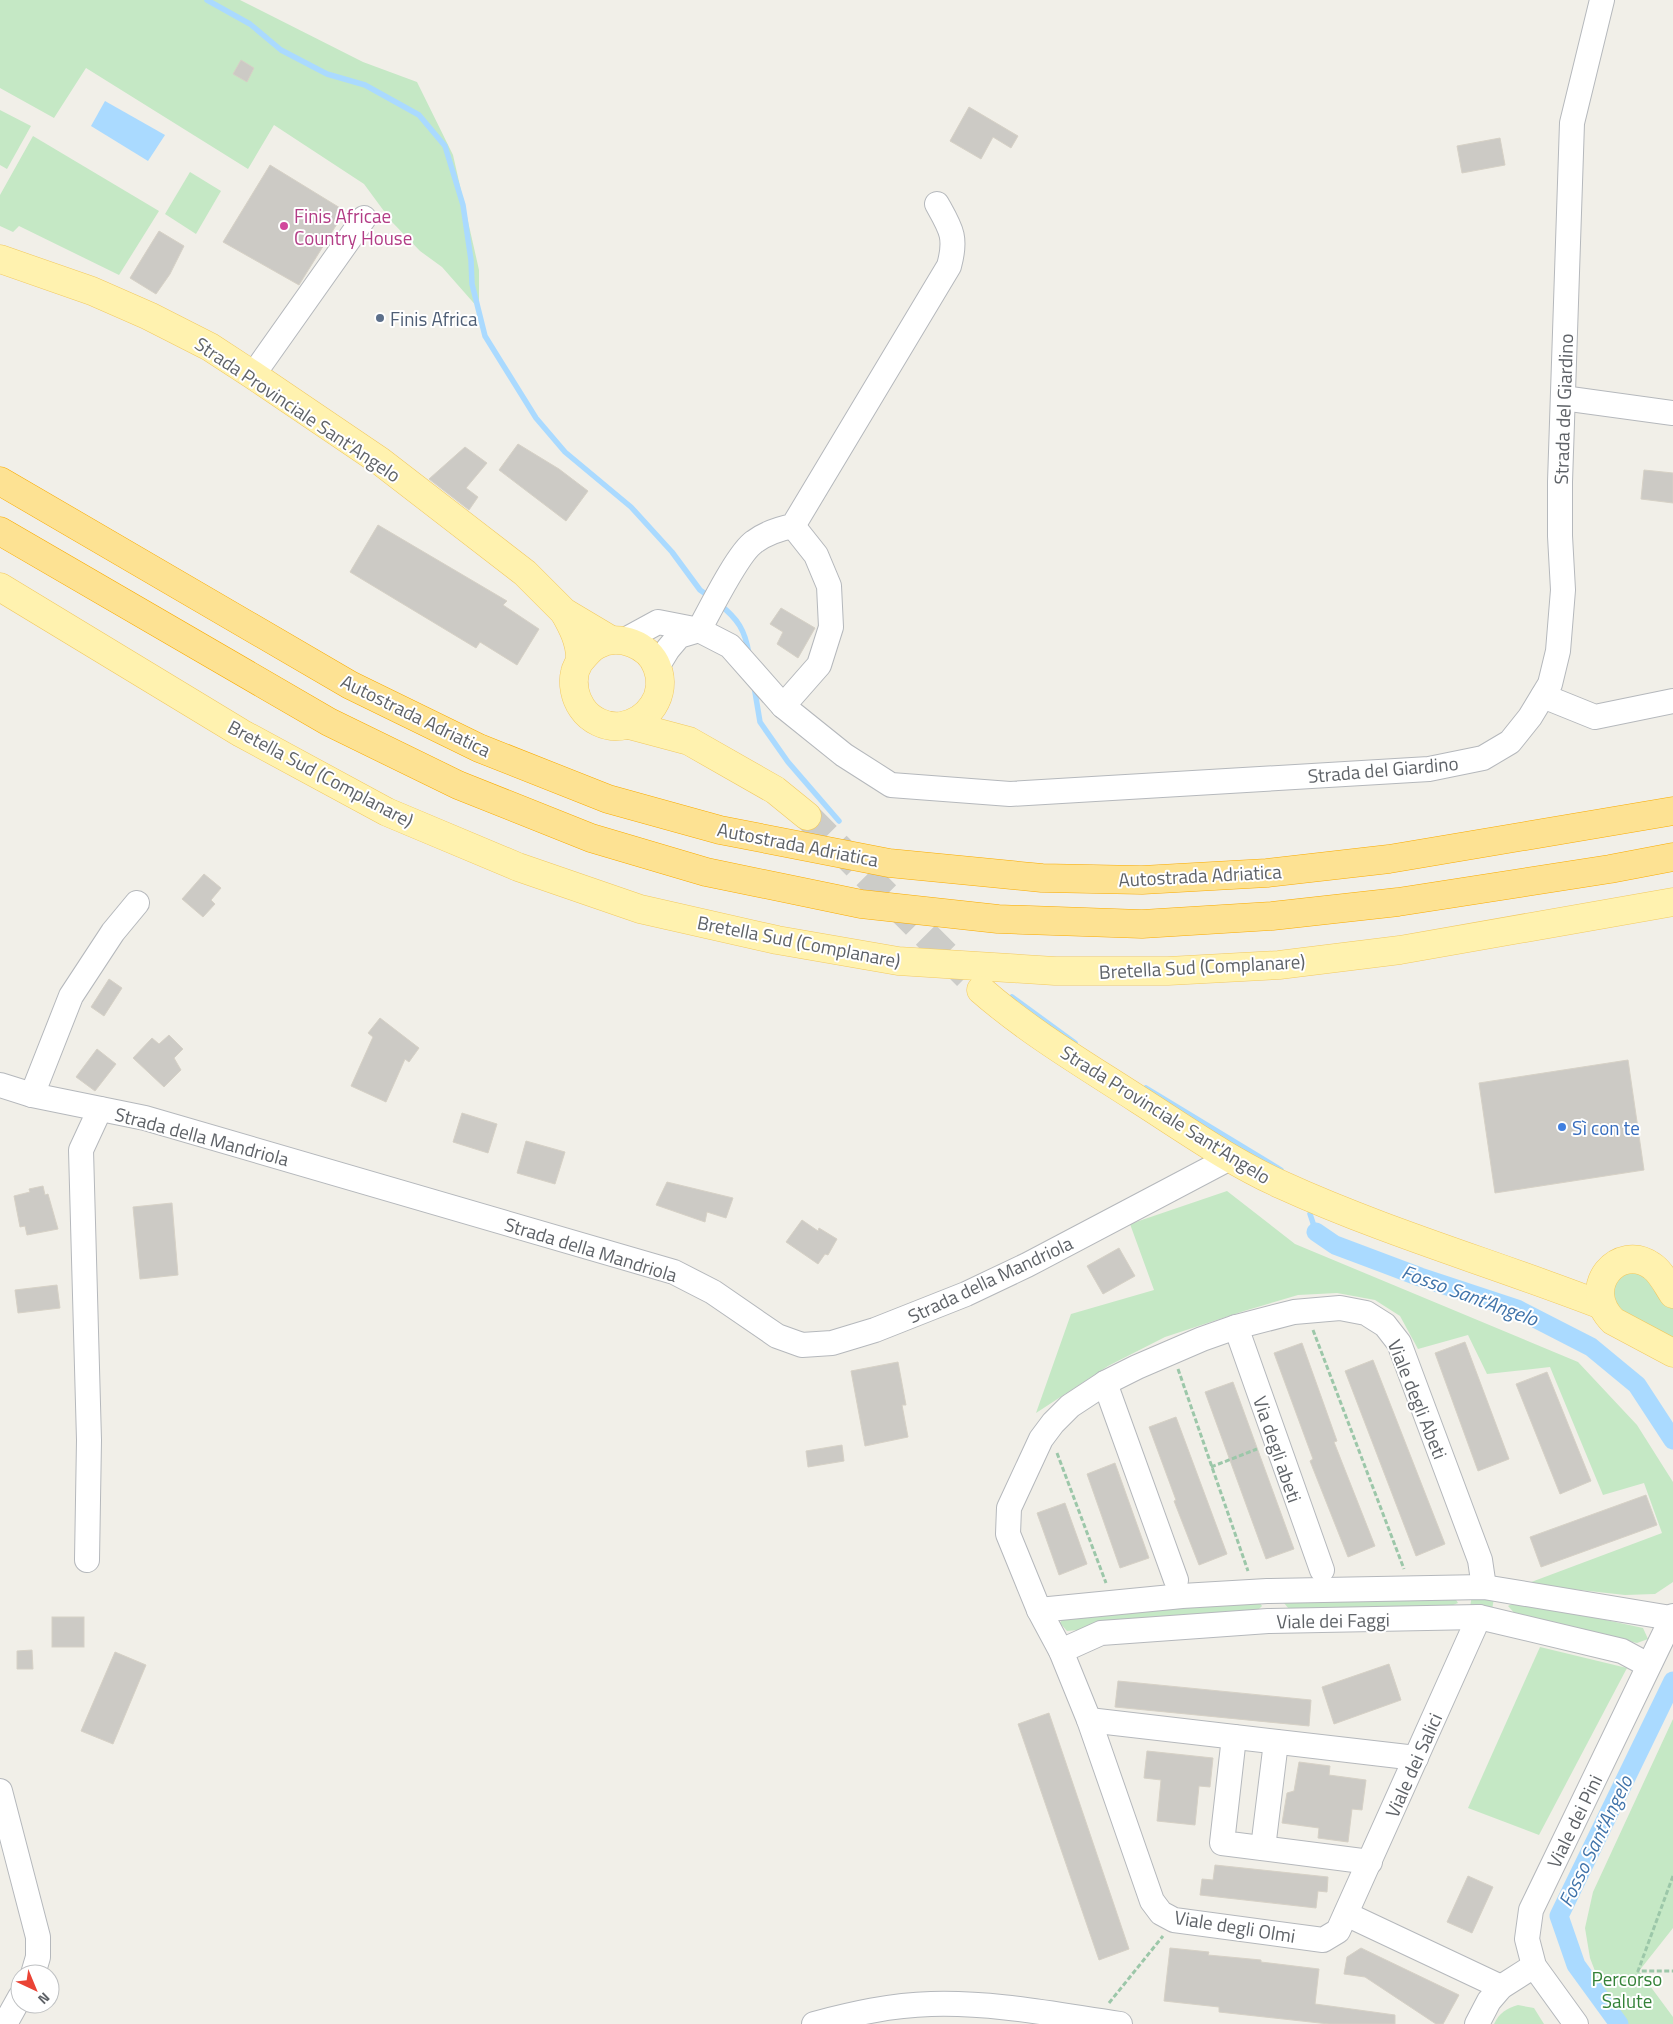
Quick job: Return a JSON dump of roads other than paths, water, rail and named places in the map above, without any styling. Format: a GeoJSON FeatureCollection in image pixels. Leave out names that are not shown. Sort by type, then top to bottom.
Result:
{"type":"FeatureCollection","features":[{"type":"Feature","properties":{"kind":"highway","name":"Autostrada Adriatica"},"geometry":{"type":"LineString","coordinates":[[0,480],[350,685],[479,748],[608,799],[720,830],[889,863],[1042,878],[1152,879],[1266,873],[1389,859],[1673,811]]}},
{"type":"Feature","properties":{"kind":"highway"},"geometry":{"type":"LineString","coordinates":[[0,531],[329,722],[458,785],[600,840],[706,872],[861,904],[998,919],[1142,924],[1263,917],[1398,902],[1610,869],[1673,857]]}},
{"type":"Feature","properties":{"kind":"main road","name":"Strada Provinciale Sant'Angelo"},"geometry":{"type":"LineString","coordinates":[[0,258],[150,316],[210,348],[253,374],[380,461],[525,573],[564,612],[576,634],[580,660],[575,672],[574,685],[576,697],[582,709],[591,718],[603,724],[616,727],[629,725],[688,741],[775,790],[807,816]]}},
{"type":"Feature","properties":{"kind":"main road","name":"Bretella Sud (Complanare)"},"geometry":{"type":"LineString","coordinates":[[0,587],[241,733],[387,812],[518,866],[640,909],[787,941],[898,961],[1055,971],[1168,971],[1278,965],[1400,950],[1673,902]]}},
{"type":"Feature","properties":{"kind":"main road","name":"Strada Provinciale Sant'Angelo"},"geometry":{"type":"LineString","coordinates":[[564,612],[618,640],[639,646],[650,655],[657,667]]}},
{"type":"Feature","properties":{"kind":"main road"},"geometry":{"type":"LineString","coordinates":[[580,660],[589,650],[599,644],[618,640]]}},
{"type":"Feature","properties":{"kind":"main road"},"geometry":{"type":"LineString","coordinates":[[629,725],[642,719],[652,709],[658,696],[660,682],[657,667]]}},
{"type":"Feature","properties":{"kind":"main road","name":"Strada Provinciale Sant'Angelo"},"geometry":{"type":"LineString","coordinates":[[658,696],[688,741]]}},
{"type":"Feature","properties":{"kind":"main road","name":"Strada Provinciale Sant'Angelo"},"geometry":{"type":"LineString","coordinates":[[981,990],[1043,1039],[1230,1158],[1281,1184],[1332,1206],[1601,1305]]}},
{"type":"Feature","properties":{"kind":"main road"},"geometry":{"type":"LineString","coordinates":[[1560,1289],[1580,1285],[1604,1276],[1617,1264],[1634,1260],[1643,1261],[1651,1265],[1673,1294]]}},
{"type":"Feature","properties":{"kind":"main road"},"geometry":{"type":"LineString","coordinates":[[1604,1276],[1599,1295],[1601,1305],[1613,1321],[1673,1353]]}},
{"type":"Feature","properties":{"kind":"street","name":"Strada del Giardino"},"geometry":{"type":"LineString","coordinates":[[618,640],[658,622],[699,630],[730,646],[783,706],[844,755],[891,784],[1010,794],[1429,769],[1483,758],[1510,742],[1550,684],[1558,651],[1563,590],[1560,536],[1572,123],[1602,0]]}},
{"type":"Feature","properties":{"kind":"street"},"geometry":{"type":"LineString","coordinates":[[657,667],[679,636],[699,630],[736,564],[752,543],[771,531],[793,526],[949,266],[954,248],[952,230],[937,204]]}},
{"type":"Feature","properties":{"kind":"street"},"geometry":{"type":"LineString","coordinates":[[253,374],[364,218]]}},
{"type":"Feature","properties":{"kind":"street"},"geometry":{"type":"LineString","coordinates":[[1563,398],[1673,413]]}},
{"type":"Feature","properties":{"kind":"street"},"geometry":{"type":"LineString","coordinates":[[783,706],[819,665],[831,627],[829,586],[816,555],[793,526]]}},
{"type":"Feature","properties":{"kind":"street"},"geometry":{"type":"LineString","coordinates":[[1543,696],[1595,717],[1673,701]]}},
{"type":"Feature","properties":{"kind":"street"},"geometry":{"type":"LineString","coordinates":[[32,1095],[71,996],[113,932],[137,903]]}},
{"type":"Feature","properties":{"kind":"street","name":"Strada della Mandriola"},"geometry":{"type":"LineString","coordinates":[[0,1085],[32,1095],[145,1118],[674,1272],[713,1292],[777,1336],[802,1345],[832,1343],[875,1330],[966,1294],[1027,1265],[1230,1158]]}},
{"type":"Feature","properties":{"kind":"street"},"geometry":{"type":"LineString","coordinates":[[87,1560],[89,1440],[81,1150],[100,1109]]}},
{"type":"Feature","properties":{"kind":"street","name":"Viale degli Abeti"},"geometry":{"type":"LineString","coordinates":[[1105,1383],[1145,1364],[1236,1327],[1294,1312],[1340,1308],[1366,1313],[1385,1325],[1399,1343],[1480,1560],[1484,1587]]}},
{"type":"Feature","properties":{"kind":"street","name":"Via degli abeti"},"geometry":{"type":"LineString","coordinates":[[1236,1327],[1275,1442],[1322,1570]]}},
{"type":"Feature","properties":{"kind":"street"},"geometry":{"type":"LineString","coordinates":[[1061,1651],[1039,1610],[1008,1534],[1009,1508],[1040,1439],[1070,1406],[1105,1383],[1176,1580]]}},
{"type":"Feature","properties":{"kind":"street"},"geometry":{"type":"LineString","coordinates":[[1479,1617],[1470,1607],[1472,1595],[1484,1587]]}},
{"type":"Feature","properties":{"kind":"street","name":"Viale dei Faggi"},"geometry":{"type":"LineString","coordinates":[[1039,1610],[1259,1591],[1484,1587],[1672,1617]]}},
{"type":"Feature","properties":{"kind":"street","name":"Viale dei Faggi"},"geometry":{"type":"LineString","coordinates":[[1061,1651],[1101,1633],[1268,1621],[1479,1617],[1622,1651],[1648,1665]]}},
{"type":"Feature","properties":{"kind":"street","name":"Viale dei Salici"},"geometry":{"type":"LineString","coordinates":[[1346,1914],[1479,1617]]}},
{"type":"Feature","properties":{"kind":"street","name":"Viale dei Pini"},"geometry":{"type":"LineString","coordinates":[[1576,2024],[1534,1966],[1527,1939],[1531,1910],[1672,1617]]}},
{"type":"Feature","properties":{"kind":"street","name":"Viale degli Olmi"},"geometry":{"type":"LineString","coordinates":[[1061,1651],[1089,1720],[1152,1901],[1161,1913],[1174,1920],[1323,1940],[1338,1931],[1346,1914]]}},
{"type":"Feature","properties":{"kind":"street"},"geometry":{"type":"LineString","coordinates":[[1089,1720],[1416,1758]]}},
{"type":"Feature","properties":{"kind":"street"},"geometry":{"type":"LineString","coordinates":[[1234,1737],[1222,1843],[1370,1862]]}},
{"type":"Feature","properties":{"kind":"street"},"geometry":{"type":"LineString","coordinates":[[1263,1848],[1276,1742]]}},
{"type":"Feature","properties":{"kind":"street"},"geometry":{"type":"LineString","coordinates":[[0,1791],[38,1937],[38,1957],[36,1964]]}},
{"type":"Feature","properties":{"kind":"street"},"geometry":{"type":"LineString","coordinates":[[1346,1914],[1501,1987]]}},
{"type":"Feature","properties":{"kind":"street"},"geometry":{"type":"LineString","coordinates":[[1477,2024],[1489,2001],[1501,1987],[1534,1966]]}},
{"type":"Feature","properties":{"kind":"street"},"geometry":{"type":"LineString","coordinates":[[814,2024],[862,2012],[920,2005],[981,2015],[1095,2020],[1120,2024]]}},
{"type":"Feature","properties":{"kind":"water"},"geometry":{"type":"Polygon","coordinates":[[[105,101],[165,135],[148,161],[91,126],[105,101]]]}},
{"type":"Feature","properties":{"kind":"waterway"},"geometry":{"type":"LineString","coordinates":[[207,0],[250,24],[281,50],[327,74],[365,85],[419,115],[445,146],[463,205],[471,260],[472,284],[485,336],[536,418],[565,452],[631,507],[672,552],[700,590],[710,597]]}},
{"type":"Feature","properties":{"kind":"waterway"},"geometry":{"type":"LineString","coordinates":[[719,604],[740,626],[749,654]]}},
{"type":"Feature","properties":{"kind":"waterway"},"geometry":{"type":"LineString","coordinates":[[754,686],[760,722],[788,762],[839,821]]}},
{"type":"Feature","properties":{"kind":"waterway"},"geometry":{"type":"LineString","coordinates":[[1012,997],[1075,1043]]}},
{"type":"Feature","properties":{"kind":"waterway"},"geometry":{"type":"LineString","coordinates":[[1146,1088],[1281,1170]]}},
{"type":"Feature","properties":{"kind":"waterway"},"geometry":{"type":"LineString","coordinates":[[1310,1214],[1316,1232]]}},
{"type":"Feature","properties":{"kind":"waterway","name":"Fosso Sant'Angelo"},"geometry":{"type":"LineString","coordinates":[[1316,1232],[1335,1245],[1420,1277],[1517,1309],[1591,1347],[1637,1385],[1673,1440]]}},
{"type":"Feature","properties":{"kind":"waterway","name":"Fosso Sant'Angelo"},"geometry":{"type":"LineString","coordinates":[[1619,2024],[1576,1965],[1559,1916],[1673,1681]]}},
{"type":"Feature","properties":{"kind":"tunnel"},"geometry":{"type":"LineString","coordinates":[[807,816],[967,976]]}},
{"type":"Feature","properties":{"kind":"place","name":"Finis Africae Country House"},"geometry":{"type":"Point","coordinates":[284,226]}},
{"type":"Feature","properties":{"kind":"place","name":"Finis Africa"},"geometry":{"type":"Point","coordinates":[380,318]}},
{"type":"Feature","properties":{"kind":"place","name":"Sì con te"},"geometry":{"type":"Point","coordinates":[1562,1127]}},
{"type":"Feature","properties":{"kind":"park label","name":"Percorso Salute"},"geometry":{"type":"Point","coordinates":[1627,1989]}}]}
